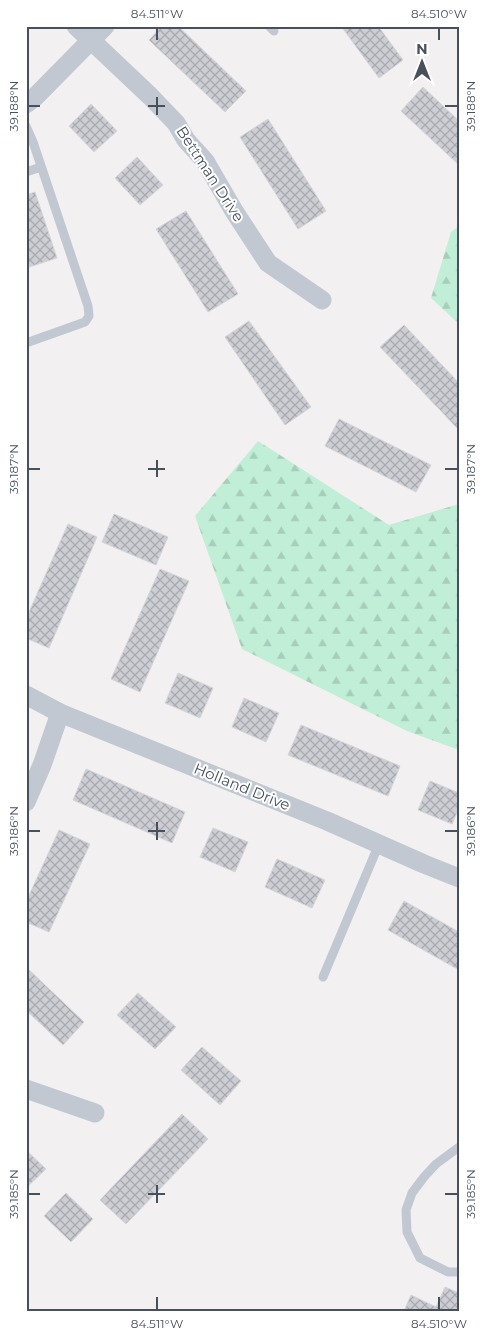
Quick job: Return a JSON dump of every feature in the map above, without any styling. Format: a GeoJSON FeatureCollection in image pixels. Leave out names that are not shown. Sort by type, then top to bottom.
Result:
{"type":"FeatureCollection","features":[{"type":"Feature","properties":{"kind":"street","name":"Bettman Drive"},"geometry":{"type":"LineString","coordinates":[[76,26],[176,123],[186,140],[205,161],[234,211],[268,263],[322,300]]}},
{"type":"Feature","properties":{"kind":"street"},"geometry":{"type":"LineString","coordinates":[[26,104],[92,41],[105,26]]}},
{"type":"Feature","properties":{"kind":"street","name":"Holland Drive"},"geometry":{"type":"LineString","coordinates":[[26,695],[60,713],[327,821],[459,878]]}},
{"type":"Feature","properties":{"kind":"street"},"geometry":{"type":"LineString","coordinates":[[26,802],[42,765],[60,713]]}},
{"type":"Feature","properties":{"kind":"street"},"geometry":{"type":"LineString","coordinates":[[26,1089],[95,1113]]}},
{"type":"Feature","properties":{"kind":"lane"},"geometry":{"type":"LineString","coordinates":[[26,126],[88,306],[89,316],[85,322],[26,343]]}},
{"type":"Feature","properties":{"kind":"lane"},"geometry":{"type":"LineString","coordinates":[[26,172],[41,167]]}},
{"type":"Feature","properties":{"kind":"lane"},"geometry":{"type":"LineString","coordinates":[[323,977],[379,844]]}},
{"type":"Feature","properties":{"kind":"lane"},"geometry":{"type":"LineString","coordinates":[[459,1147],[436,1164],[424,1178],[412,1193],[406,1210],[407,1232],[420,1258],[448,1272],[459,1272]]}},
{"type":"Feature","properties":{"kind":"green space"},"geometry":{"type":"Polygon","coordinates":[[[459,226],[459,324],[431,298],[451,232],[459,226]]]}},
{"type":"Feature","properties":{"kind":"green space"},"geometry":{"type":"Polygon","coordinates":[[[258,441],[389,525],[459,504],[459,750],[407,731],[242,649],[195,516],[258,441]]]}},
{"type":"Feature","properties":{"kind":"building"},"geometry":{"type":"Polygon","coordinates":[[[162,26],[178,26],[246,91],[225,112],[149,40],[162,26]]]}},
{"type":"Feature","properties":{"kind":"building"},"geometry":{"type":"Polygon","coordinates":[[[341,26],[378,26],[403,60],[379,78],[341,26]]]}},
{"type":"Feature","properties":{"kind":"building"},"geometry":{"type":"Polygon","coordinates":[[[423,87],[459,121],[459,165],[401,111],[423,87]]]}},
{"type":"Feature","properties":{"kind":"building"},"geometry":{"type":"Polygon","coordinates":[[[91,104],[117,131],[94,152],[69,126],[91,104]]]}},
{"type":"Feature","properties":{"kind":"building"},"geometry":{"type":"Polygon","coordinates":[[[268,119],[326,211],[298,229],[240,137],[268,119]]]}},
{"type":"Feature","properties":{"kind":"building"},"geometry":{"type":"Polygon","coordinates":[[[137,157],[163,185],[140,205],[115,178],[137,157]]]}},
{"type":"Feature","properties":{"kind":"building"},"geometry":{"type":"Polygon","coordinates":[[[35,192],[57,258],[26,268],[26,195],[35,192]]]}},
{"type":"Feature","properties":{"kind":"building"},"geometry":{"type":"Polygon","coordinates":[[[186,211],[238,294],[208,312],[156,229],[186,211]]]}},
{"type":"Feature","properties":{"kind":"building"},"geometry":{"type":"Polygon","coordinates":[[[249,321],[311,407],[285,425],[225,337],[249,321]]]}},
{"type":"Feature","properties":{"kind":"building"},"geometry":{"type":"Polygon","coordinates":[[[404,325],[459,383],[459,430],[380,347],[404,325]]]}},
{"type":"Feature","properties":{"kind":"building"},"geometry":{"type":"Polygon","coordinates":[[[339,419],[431,465],[416,492],[325,446],[339,419]]]}},
{"type":"Feature","properties":{"kind":"building"},"geometry":{"type":"Polygon","coordinates":[[[114,514],[168,537],[156,565],[102,542],[114,514]]]}},
{"type":"Feature","properties":{"kind":"building"},"geometry":{"type":"Polygon","coordinates":[[[68,524],[97,537],[49,648],[26,638],[26,619],[68,524]]]}},
{"type":"Feature","properties":{"kind":"building"},"geometry":{"type":"Polygon","coordinates":[[[160,569],[189,581],[140,692],[111,679],[160,569]]]}},
{"type":"Feature","properties":{"kind":"building"},"geometry":{"type":"Polygon","coordinates":[[[178,673],[213,688],[200,718],[165,703],[178,673]]]}},
{"type":"Feature","properties":{"kind":"building"},"geometry":{"type":"Polygon","coordinates":[[[244,698],[279,713],[266,742],[232,727],[244,698]]]}},
{"type":"Feature","properties":{"kind":"building"},"geometry":{"type":"Polygon","coordinates":[[[301,725],[400,766],[388,796],[288,755],[301,725]]]}},
{"type":"Feature","properties":{"kind":"building"},"geometry":{"type":"Polygon","coordinates":[[[86,769],[185,812],[172,843],[73,800],[86,769]]]}},
{"type":"Feature","properties":{"kind":"building"},"geometry":{"type":"Polygon","coordinates":[[[430,781],[459,793],[459,808],[452,824],[418,810],[430,781]]]}},
{"type":"Feature","properties":{"kind":"building"},"geometry":{"type":"Polygon","coordinates":[[[213,828],[248,842],[235,872],[200,857],[213,828]]]}},
{"type":"Feature","properties":{"kind":"building"},"geometry":{"type":"Polygon","coordinates":[[[59,830],[90,844],[49,932],[26,922],[26,902],[59,830]]]}},
{"type":"Feature","properties":{"kind":"building"},"geometry":{"type":"Polygon","coordinates":[[[277,859],[325,880],[312,908],[265,887],[277,859]]]}},
{"type":"Feature","properties":{"kind":"building"},"geometry":{"type":"Polygon","coordinates":[[[404,901],[459,932],[459,970],[388,930],[404,901]]]}},
{"type":"Feature","properties":{"kind":"building"},"geometry":{"type":"Polygon","coordinates":[[[26,967],[84,1022],[63,1045],[26,1010],[26,967]]]}},
{"type":"Feature","properties":{"kind":"building"},"geometry":{"type":"Polygon","coordinates":[[[138,993],[176,1027],[155,1049],[117,1015],[138,993]]]}},
{"type":"Feature","properties":{"kind":"building"},"geometry":{"type":"Polygon","coordinates":[[[202,1047],[241,1081],[220,1105],[181,1070],[202,1047]]]}},
{"type":"Feature","properties":{"kind":"building"},"geometry":{"type":"Polygon","coordinates":[[[182,1114],[208,1139],[126,1224],[100,1200],[182,1114]]]}},
{"type":"Feature","properties":{"kind":"building"},"geometry":{"type":"Polygon","coordinates":[[[26,1150],[46,1169],[26,1188],[26,1150]]]}},
{"type":"Feature","properties":{"kind":"building"},"geometry":{"type":"Polygon","coordinates":[[[66,1193],[93,1219],[71,1242],[44,1216],[66,1193]]]}},
{"type":"Feature","properties":{"kind":"building"},"geometry":{"type":"Polygon","coordinates":[[[445,1287],[459,1293],[459,1311],[404,1311],[411,1295],[436,1307],[445,1287]]]}}]}
